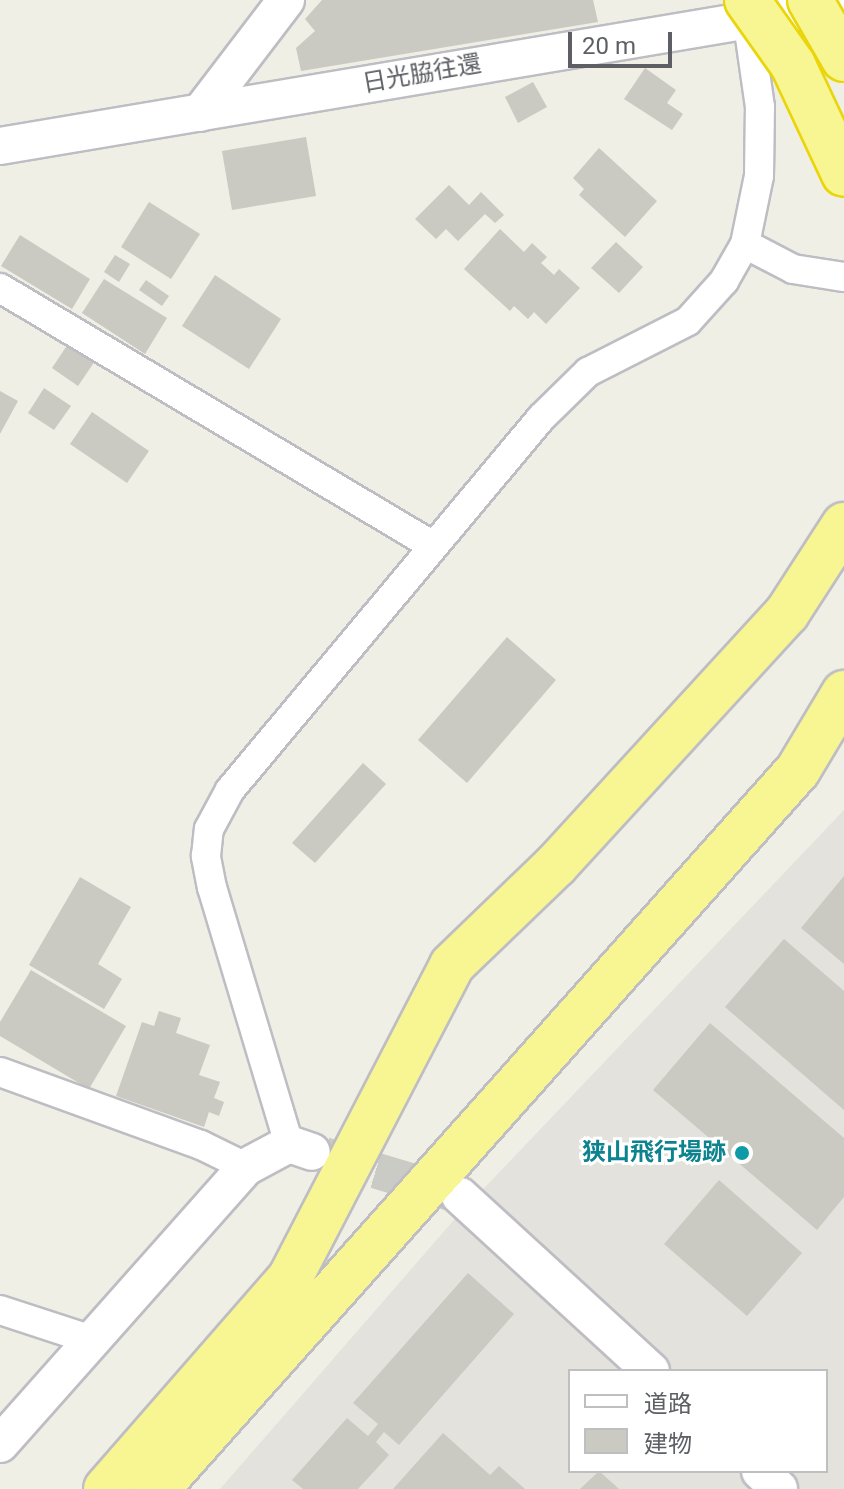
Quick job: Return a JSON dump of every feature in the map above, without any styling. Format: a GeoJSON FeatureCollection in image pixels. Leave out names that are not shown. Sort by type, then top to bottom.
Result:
{"type":"FeatureCollection","features":[{"type":"Feature","properties":{"kind":"highway"},"geometry":{"type":"LineString","coordinates":[[810,0],[844,59]]}},
{"type":"Feature","properties":{"kind":"highway"},"geometry":{"type":"LineString","coordinates":[[747,9],[793,65],[844,174]]}},
{"type":"Feature","properties":{"kind":"highway"},"geometry":{"type":"LineString","coordinates":[[106,1489],[290,1278],[452,965],[556,865],[787,613],[844,525]]}},
{"type":"Feature","properties":{"kind":"highway"},"geometry":{"type":"LineString","coordinates":[[157,1489],[798,770],[844,693]]}},
{"type":"Feature","properties":{"kind":"street"},"geometry":{"type":"LineString","coordinates":[[200,113],[286,0]]}},
{"type":"Feature","properties":{"kind":"street","name":"日光脇往還"},"geometry":{"type":"LineString","coordinates":[[0,146],[200,113],[747,9],[844,4]]}},
{"type":"Feature","properties":{"kind":"street"},"geometry":{"type":"LineString","coordinates":[[0,1444],[246,1167],[301,1148],[212,888],[206,856],[209,829],[230,790],[430,544],[541,418],[588,372],[688,321],[712,297],[745,244],[759,176],[760,107],[747,9]]}},
{"type":"Feature","properties":{"kind":"street"},"geometry":{"type":"LineString","coordinates":[[745,244],[793,269],[844,277]]}},
{"type":"Feature","properties":{"kind":"street"},"geometry":{"type":"LineString","coordinates":[[0,288],[430,544]]}},
{"type":"Feature","properties":{"kind":"street"},"geometry":{"type":"LineString","coordinates":[[0,1072],[201,1145],[246,1167]]}},
{"type":"Feature","properties":{"kind":"street"},"geometry":{"type":"LineString","coordinates":[[460,1196],[649,1369]]}},
{"type":"Feature","properties":{"kind":"street"},"geometry":{"type":"LineString","coordinates":[[0,1310],[92,1340]]}},
{"type":"Feature","properties":{"kind":"street"},"geometry":{"type":"LineString","coordinates":[[762,1473],[779,1489]]}},
{"type":"Feature","properties":{"kind":"shaded area"},"geometry":{"type":"Polygon","coordinates":[[[844,810],[844,1489],[220,1489],[453,1221],[844,810]]]}},
{"type":"Feature","properties":{"kind":"building"},"geometry":{"type":"Polygon","coordinates":[[[322,0],[593,0],[598,22],[301,71],[296,48],[315,31],[305,19],[322,0]]]}},
{"type":"Feature","properties":{"kind":"building"},"geometry":{"type":"Polygon","coordinates":[[[645,68],[676,90],[667,103],[683,114],[672,130],[624,99],[645,68]]]}},
{"type":"Feature","properties":{"kind":"building"},"geometry":{"type":"Polygon","coordinates":[[[533,82],[547,107],[518,123],[505,97],[533,82]]]}},
{"type":"Feature","properties":{"kind":"building"},"geometry":{"type":"Polygon","coordinates":[[[306,137],[316,196],[232,210],[222,151],[306,137]]]}},
{"type":"Feature","properties":{"kind":"building"},"geometry":{"type":"Polygon","coordinates":[[[599,148],[657,201],[625,237],[579,195],[584,189],[573,178],[599,148]]]}},
{"type":"Feature","properties":{"kind":"building"},"geometry":{"type":"Polygon","coordinates":[[[449,185],[469,205],[481,192],[504,215],[495,223],[485,214],[458,241],[446,229],[436,239],[415,219],[449,185]]]}},
{"type":"Feature","properties":{"kind":"building"},"geometry":{"type":"Polygon","coordinates":[[[149,202],[200,234],[171,279],[121,247],[149,202]]]}},
{"type":"Feature","properties":{"kind":"building"},"geometry":{"type":"Polygon","coordinates":[[[500,229],[524,252],[532,243],[547,257],[541,263],[554,275],[559,269],[580,288],[546,324],[534,312],[528,319],[514,306],[510,311],[464,269],[500,229]]]}},
{"type":"Feature","properties":{"kind":"building"},"geometry":{"type":"Polygon","coordinates":[[[20,235],[90,279],[72,309],[1,266],[20,235]]]}},
{"type":"Feature","properties":{"kind":"building"},"geometry":{"type":"Polygon","coordinates":[[[616,242],[643,267],[619,293],[591,268],[616,242]]]}},
{"type":"Feature","properties":{"kind":"building"},"geometry":{"type":"Polygon","coordinates":[[[115,255],[130,264],[119,282],[104,272],[115,255]]]}},
{"type":"Feature","properties":{"kind":"building"},"geometry":{"type":"Polygon","coordinates":[[[215,275],[281,319],[249,369],[182,326],[215,275]]]}},
{"type":"Feature","properties":{"kind":"building"},"geometry":{"type":"Polygon","coordinates":[[[104,279],[167,318],[145,354],[82,313],[104,279]]]}},
{"type":"Feature","properties":{"kind":"building"},"geometry":{"type":"Polygon","coordinates":[[[146,280],[169,296],[162,306],[139,290],[146,280]]]}},
{"type":"Feature","properties":{"kind":"building"},"geometry":{"type":"Polygon","coordinates":[[[68,344],[95,361],[78,386],[52,368],[68,344]]]}},
{"type":"Feature","properties":{"kind":"building"},"geometry":{"type":"Polygon","coordinates":[[[44,388],[71,406],[54,430],[28,413],[44,388]]]}},
{"type":"Feature","properties":{"kind":"building"},"geometry":{"type":"Polygon","coordinates":[[[0,391],[18,401],[0,434],[0,391]]]}},
{"type":"Feature","properties":{"kind":"building"},"geometry":{"type":"Polygon","coordinates":[[[92,412],[149,451],[127,483],[70,444],[92,412]]]}},
{"type":"Feature","properties":{"kind":"building"},"geometry":{"type":"Polygon","coordinates":[[[507,637],[556,680],[467,783],[418,740],[507,637]]]}},
{"type":"Feature","properties":{"kind":"building"},"geometry":{"type":"Polygon","coordinates":[[[363,763],[386,784],[315,863],[292,843],[363,763]]]}},
{"type":"Feature","properties":{"kind":"building"},"geometry":{"type":"Polygon","coordinates":[[[844,876],[844,964],[801,928],[844,876]]]}},
{"type":"Feature","properties":{"kind":"building"},"geometry":{"type":"Polygon","coordinates":[[[80,877],[131,907],[98,964],[122,979],[104,1009],[29,965],[80,877]]]}},
{"type":"Feature","properties":{"kind":"building"},"geometry":{"type":"Polygon","coordinates":[[[784,939],[844,991],[844,1110],[725,1007],[784,939]]]}},
{"type":"Feature","properties":{"kind":"building"},"geometry":{"type":"Polygon","coordinates":[[[31,970],[126,1026],[89,1089],[0,1036],[0,1022],[31,970]]]}},
{"type":"Feature","properties":{"kind":"building"},"geometry":{"type":"Polygon","coordinates":[[[159,1011],[181,1018],[176,1033],[210,1045],[199,1075],[220,1082],[214,1098],[224,1102],[219,1116],[209,1112],[204,1127],[116,1096],[142,1022],[154,1026],[159,1011]]]}},
{"type":"Feature","properties":{"kind":"building"},"geometry":{"type":"Polygon","coordinates":[[[710,1023],[844,1138],[844,1197],[817,1230],[653,1090],[710,1023]]]}},
{"type":"Feature","properties":{"kind":"building"},"geometry":{"type":"Polygon","coordinates":[[[719,1180],[802,1253],[747,1316],[664,1244],[719,1180]]]}},
{"type":"Feature","properties":{"kind":"building"},"geometry":{"type":"Polygon","coordinates":[[[468,1273],[514,1314],[399,1445],[384,1432],[376,1442],[389,1455],[358,1489],[303,1489],[292,1480],[347,1418],[368,1436],[378,1424],[353,1403],[468,1273]]]}},
{"type":"Feature","properties":{"kind":"building"},"geometry":{"type":"Polygon","coordinates":[[[443,1433],[490,1475],[499,1466],[525,1489],[393,1489],[443,1433]]]}},
{"type":"Feature","properties":{"kind":"building"},"geometry":{"type":"Polygon","coordinates":[[[597,1473],[601,1473],[619,1489],[580,1489],[597,1473]]]}},
{"type":"Feature","properties":{"kind":"tunnel"},"geometry":{"type":"LineString","coordinates":[[324,1155],[451,1193]]}},
{"type":"Feature","properties":{"kind":"place","name":"狭山飛行場跡"},"geometry":{"type":"Point","coordinates":[742,1153]}}]}
